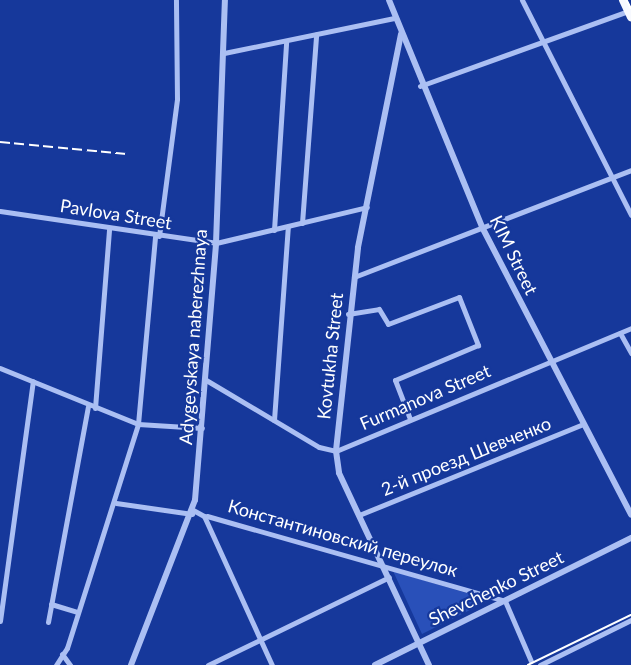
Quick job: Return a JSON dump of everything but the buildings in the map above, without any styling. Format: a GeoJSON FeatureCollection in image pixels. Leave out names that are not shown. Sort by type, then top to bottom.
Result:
{"type":"FeatureCollection","features":[{"type":"Feature","properties":{"kind":"main road"},"geometry":{"type":"LineString","coordinates":[[622,0],[629,14]]}},
{"type":"Feature","properties":{"kind":"street"},"geometry":{"type":"LineString","coordinates":[[56,665],[78,612],[116,504],[138,424],[157,236],[177,99],[176,0]]}},
{"type":"Feature","properties":{"kind":"street","name":"Adygeyskaya naberezhnaya"},"geometry":{"type":"LineString","coordinates":[[131,665],[193,512],[202,428],[216,243],[225,53],[225,0]]}},
{"type":"Feature","properties":{"kind":"street","name":"KIM Street"},"geometry":{"type":"LineString","coordinates":[[389,0],[420,86],[482,227],[549,361],[631,515]]}},
{"type":"Feature","properties":{"kind":"street"},"geometry":{"type":"LineString","coordinates":[[522,0],[631,215]]}},
{"type":"Feature","properties":{"kind":"street"},"geometry":{"type":"LineString","coordinates":[[420,86],[629,14]]}},
{"type":"Feature","properties":{"kind":"street"},"geometry":{"type":"LineString","coordinates":[[225,53],[395,18]]}},
{"type":"Feature","properties":{"kind":"street","name":"Kovtukha Street"},"geometry":{"type":"LineString","coordinates":[[401,34],[348,314],[336,452],[339,473],[429,665]]}},
{"type":"Feature","properties":{"kind":"street"},"geometry":{"type":"LineString","coordinates":[[302,223],[316,35]]}},
{"type":"Feature","properties":{"kind":"street"},"geometry":{"type":"LineString","coordinates":[[274,230],[286,42]]}},
{"type":"Feature","properties":{"kind":"street"},"geometry":{"type":"LineString","coordinates":[[354,277],[631,170]]}},
{"type":"Feature","properties":{"kind":"street","name":"Pavlova Street"},"geometry":{"type":"LineString","coordinates":[[0,211],[109,229],[216,243],[367,207]]}},
{"type":"Feature","properties":{"kind":"street"},"geometry":{"type":"LineString","coordinates":[[274,420],[288,227]]}},
{"type":"Feature","properties":{"kind":"street"},"geometry":{"type":"LineString","coordinates":[[48,622],[91,407],[109,229]]}},
{"type":"Feature","properties":{"kind":"street"},"geometry":{"type":"LineString","coordinates":[[348,314],[379,309],[388,324],[459,297],[478,345],[395,380],[410,419]]}},
{"type":"Feature","properties":{"kind":"street","name":"Furmanova Street"},"geometry":{"type":"LineString","coordinates":[[336,452],[631,328]]}},
{"type":"Feature","properties":{"kind":"street"},"geometry":{"type":"LineString","coordinates":[[620,333],[631,353]]}},
{"type":"Feature","properties":{"kind":"street"},"geometry":{"type":"LineString","coordinates":[[0,368],[91,407],[138,424],[202,428]]}},
{"type":"Feature","properties":{"kind":"street"},"geometry":{"type":"LineString","coordinates":[[206,380],[274,420],[336,452]]}},
{"type":"Feature","properties":{"kind":"street"},"geometry":{"type":"LineString","coordinates":[[0,621],[33,381]]}},
{"type":"Feature","properties":{"kind":"street","name":"2-й проезд Шевченко"},"geometry":{"type":"LineString","coordinates":[[360,515],[583,424]]}},
{"type":"Feature","properties":{"kind":"street"},"geometry":{"type":"LineString","coordinates":[[116,504],[193,512],[204,516],[272,665]]}},
{"type":"Feature","properties":{"kind":"street","name":"Константиновский переулок"},"geometry":{"type":"LineString","coordinates":[[207,516],[505,601]]}},
{"type":"Feature","properties":{"kind":"street","name":"Shevchenko Street"},"geometry":{"type":"LineString","coordinates":[[375,665],[631,538]]}},
{"type":"Feature","properties":{"kind":"street"},"geometry":{"type":"LineString","coordinates":[[208,665],[389,577]]}},
{"type":"Feature","properties":{"kind":"street"},"geometry":{"type":"LineString","coordinates":[[505,601],[531,661]]}},
{"type":"Feature","properties":{"kind":"street"},"geometry":{"type":"LineString","coordinates":[[51,604],[78,612]]}},
{"type":"Feature","properties":{"kind":"street"},"geometry":{"type":"LineString","coordinates":[[540,665],[631,620]]}},
{"type":"Feature","properties":{"kind":"street"},"geometry":{"type":"LineString","coordinates":[[62,654],[70,665]]}},
{"type":"Feature","properties":{"kind":"shaded area"},"geometry":{"type":"Polygon","coordinates":[[[393,571],[426,581],[490,600],[422,634],[393,571]]]}},
{"type":"Feature","properties":{"kind":"tram line"},"geometry":{"type":"LineString","coordinates":[[627,0],[631,8]]}},
{"type":"Feature","properties":{"kind":"tram line"},"geometry":{"type":"LineString","coordinates":[[528,665],[631,615]]}},
{"type":"Feature","properties":{"kind":"railway"},"geometry":{"type":"LineString","coordinates":[[0,142],[126,154]]}}]}
